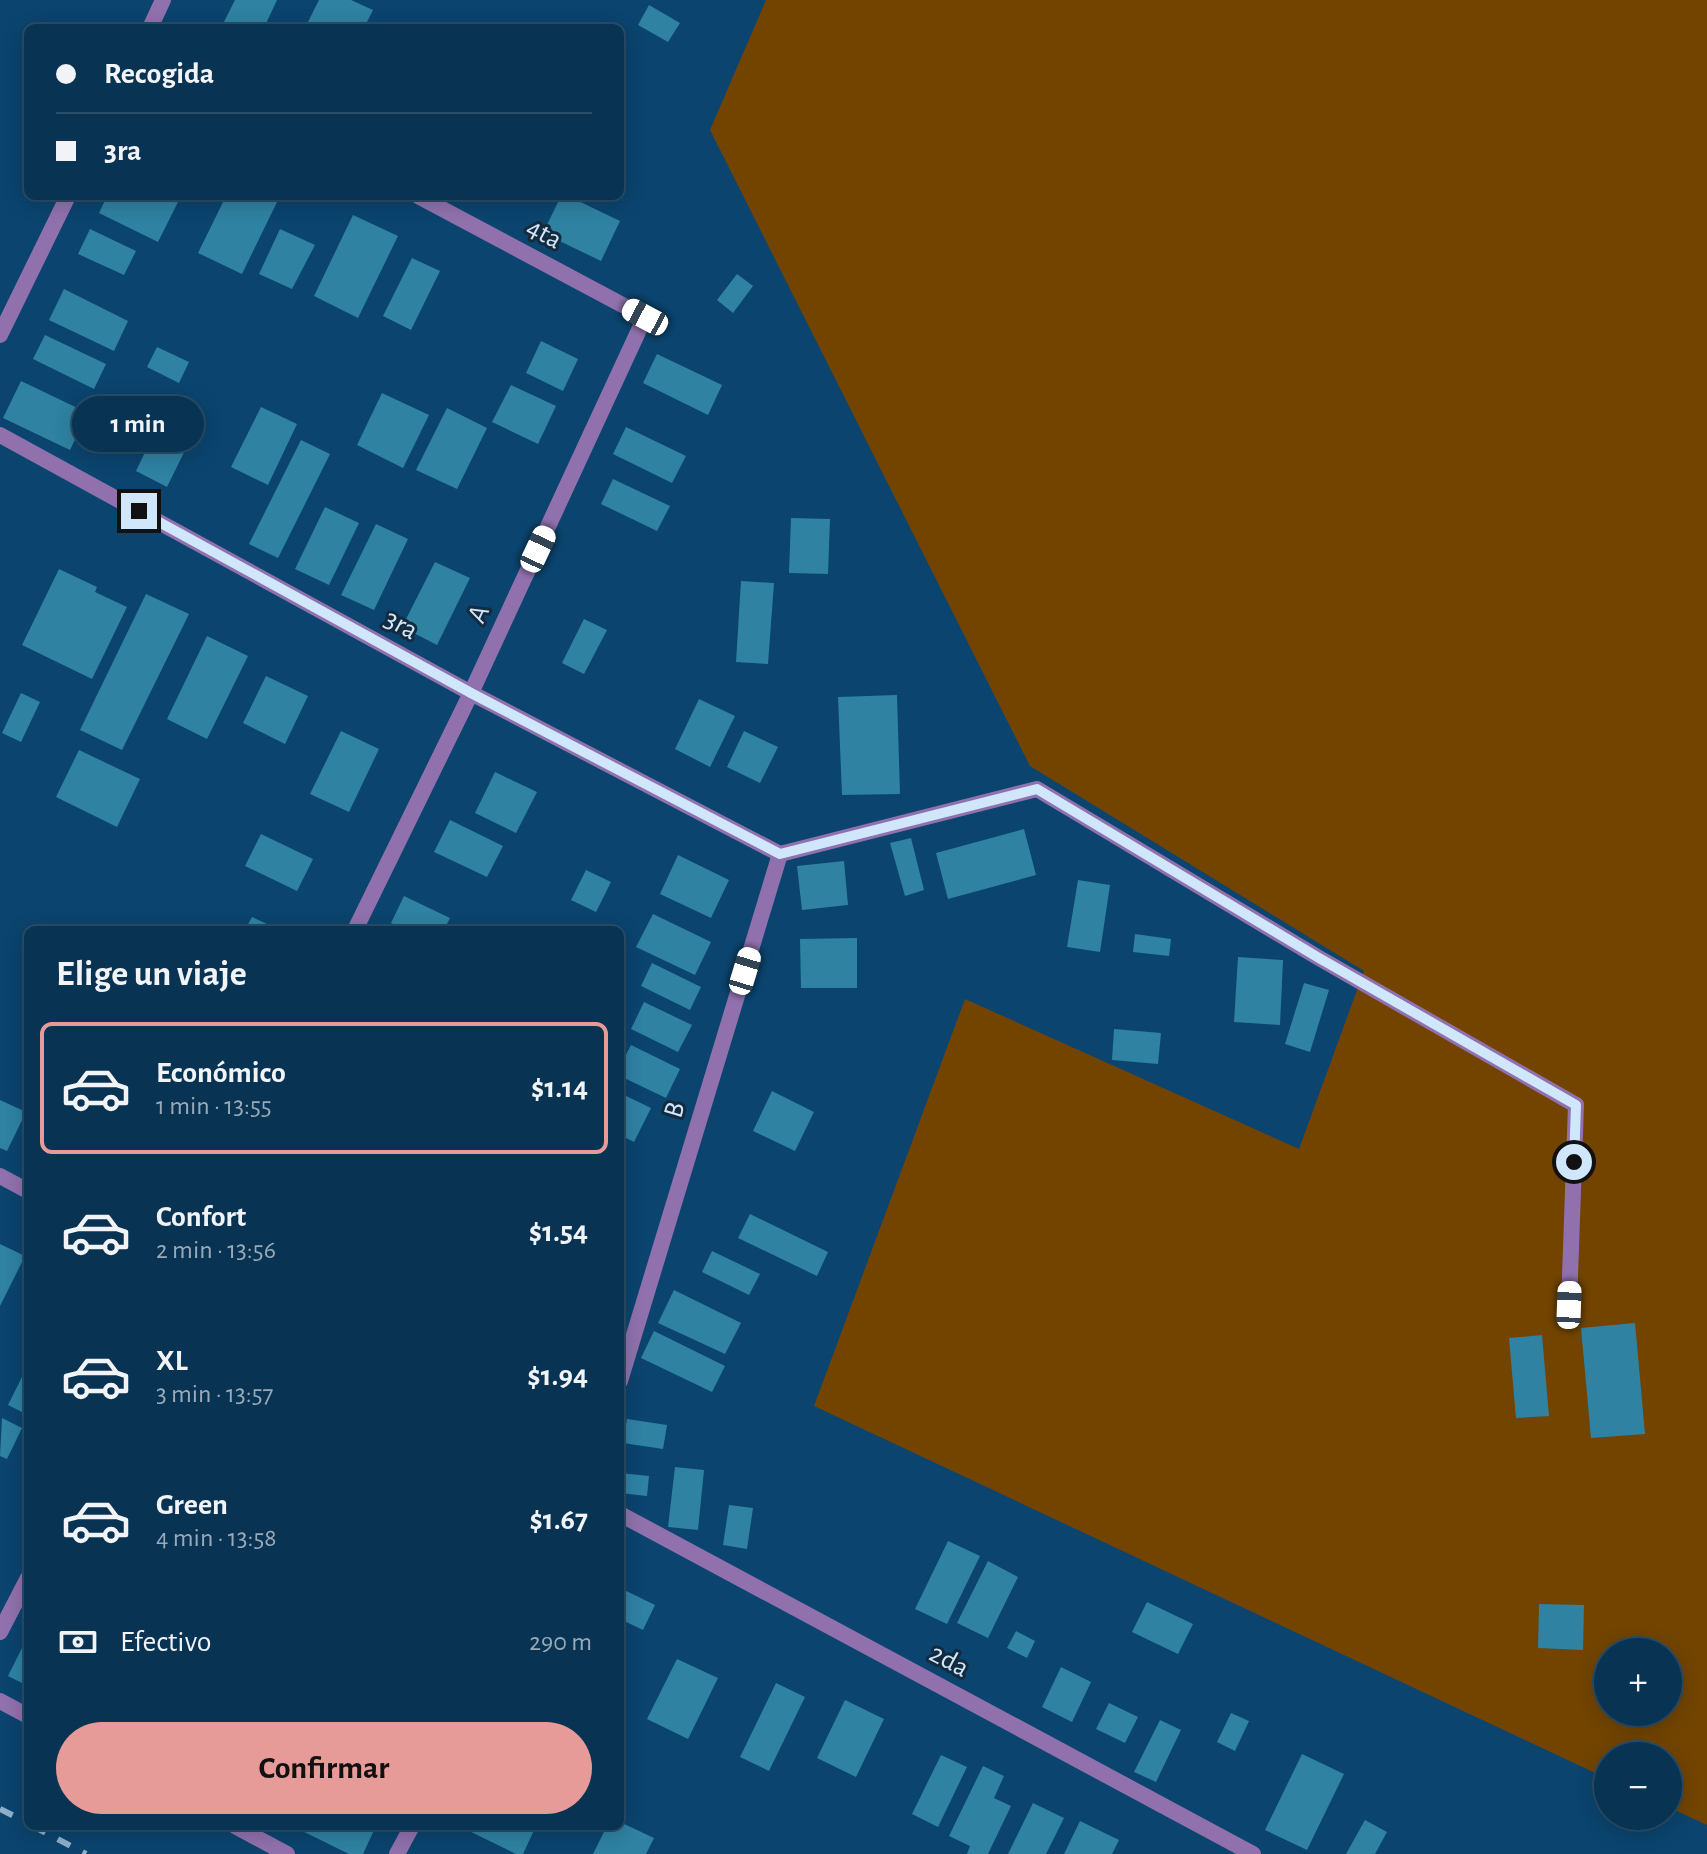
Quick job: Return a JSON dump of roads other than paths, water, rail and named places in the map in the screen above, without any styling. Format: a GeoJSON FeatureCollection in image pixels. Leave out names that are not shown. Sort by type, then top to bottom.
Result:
{"type":"FeatureCollection","features":[{"type":"Feature","properties":{"kind":"street"},"geometry":{"type":"LineString","coordinates":[[152,24],[163,0]]}},
{"type":"Feature","properties":{"kind":"street"},"geometry":{"type":"LineString","coordinates":[[0,335],[66,200]]}},
{"type":"Feature","properties":{"kind":"street","name":"4ta"},"geometry":{"type":"LineString","coordinates":[[426,200],[645,317]]}},
{"type":"Feature","properties":{"kind":"street","name":"A"},"geometry":{"type":"LineString","coordinates":[[357,926],[471,693],[645,317]]}},
{"type":"Feature","properties":{"kind":"street","name":"3ra"},"geometry":{"type":"LineString","coordinates":[[0,435],[471,693],[780,854]]}},
{"type":"Feature","properties":{"kind":"street"},"geometry":{"type":"LineString","coordinates":[[780,854],[1037,789],[1319,958],[1576,1105],[1569,1305]]}},
{"type":"Feature","properties":{"kind":"street","name":"B"},"geometry":{"type":"LineString","coordinates":[[624,1368],[780,854]]}},
{"type":"Feature","properties":{"kind":"street"},"geometry":{"type":"LineString","coordinates":[[0,1176],[24,1189]]}},
{"type":"Feature","properties":{"kind":"street","name":"2da"},"geometry":{"type":"LineString","coordinates":[[624,1516],[1253,1854]]}},
{"type":"Feature","properties":{"kind":"street"},"geometry":{"type":"LineString","coordinates":[[0,1632],[24,1586]]}},
{"type":"Feature","properties":{"kind":"street"},"geometry":{"type":"LineString","coordinates":[[0,1701],[24,1714]]}},
{"type":"Feature","properties":{"kind":"street"},"geometry":{"type":"LineString","coordinates":[[242,1830],[287,1854]]}},
{"type":"Feature","properties":{"kind":"street"},"geometry":{"type":"LineString","coordinates":[[397,1854],[410,1830]]}},
{"type":"Feature","properties":{"kind":"railway"},"geometry":{"type":"LineString","coordinates":[[0,1809],[24,1821]]}},
{"type":"Feature","properties":{"kind":"railway"},"geometry":{"type":"LineString","coordinates":[[41,1830],[86,1854]]}}]}
